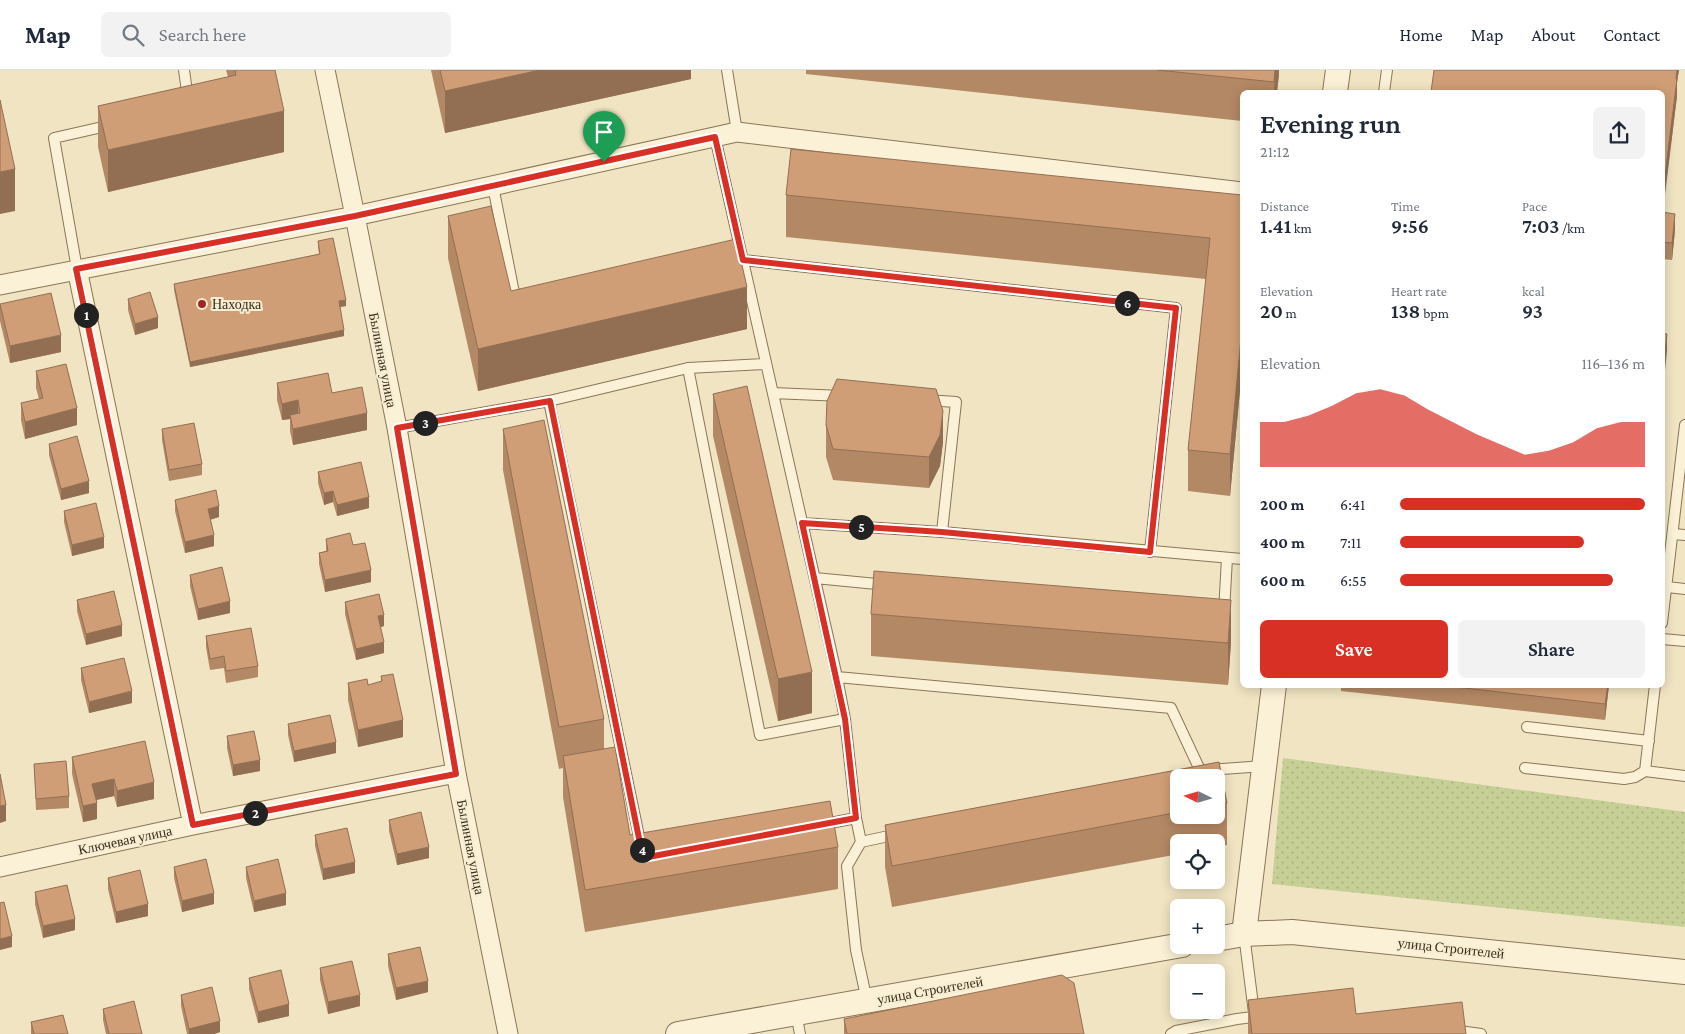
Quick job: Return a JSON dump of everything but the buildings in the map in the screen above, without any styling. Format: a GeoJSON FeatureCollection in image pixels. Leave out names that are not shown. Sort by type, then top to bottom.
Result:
{"type":"FeatureCollection","features":[{"type":"Feature","properties":{"kind":"street","name":"Былинная улица"},"geometry":{"type":"LineString","coordinates":[[325,70],[397,428],[456,774],[508,1034]]}},
{"type":"Feature","properties":{"kind":"street"},"geometry":{"type":"LineString","coordinates":[[1335,90],[1338,70]]}},
{"type":"Feature","properties":{"kind":"street"},"geometry":{"type":"LineString","coordinates":[[0,285],[355,216],[737,132],[1240,192]]}},
{"type":"Feature","properties":{"kind":"street"},"geometry":{"type":"LineString","coordinates":[[76,269],[193,825]]}},
{"type":"Feature","properties":{"kind":"street"},"geometry":{"type":"LineString","coordinates":[[1244,934],[1274,688]]}},
{"type":"Feature","properties":{"kind":"street","name":"Ключевая улица"},"geometry":{"type":"LineString","coordinates":[[0,867],[193,825],[456,774]]}},
{"type":"Feature","properties":{"kind":"street","name":"улица Строителей"},"geometry":{"type":"LineString","coordinates":[[1225,937],[1244,934],[1292,932],[1685,972]]}},
{"type":"Feature","properties":{"kind":"street","name":"улица Строителей"},"geometry":{"type":"LineString","coordinates":[[678,1034],[798,1024],[867,1001],[1170,947]]}},
{"type":"Feature","properties":{"kind":"lane"},"geometry":{"type":"LineString","coordinates":[[180,110],[189,107],[184,70]]}},
{"type":"Feature","properties":{"kind":"lane"},"geometry":{"type":"LineString","coordinates":[[727,70],[737,132]]}},
{"type":"Feature","properties":{"kind":"lane"},"geometry":{"type":"LineString","coordinates":[[1384,90],[1387,70]]}},
{"type":"Feature","properties":{"kind":"lane"},"geometry":{"type":"LineString","coordinates":[[76,269],[54,138],[122,123]]}},
{"type":"Feature","properties":{"kind":"lane"},"geometry":{"type":"LineString","coordinates":[[715,137],[845,719],[856,818],[862,842],[847,866],[856,950],[867,1001]]}},
{"type":"Feature","properties":{"kind":"lane"},"geometry":{"type":"LineString","coordinates":[[492,186],[517,307],[523,309]]}},
{"type":"Feature","properties":{"kind":"lane"},"geometry":{"type":"LineString","coordinates":[[714,267],[743,260],[1176,308],[1150,552]]}},
{"type":"Feature","properties":{"kind":"lane"},"geometry":{"type":"LineString","coordinates":[[397,428],[550,401],[688,368],[766,364]]}},
{"type":"Feature","properties":{"kind":"lane"},"geometry":{"type":"LineString","coordinates":[[688,368],[760,735],[845,719]]}},
{"type":"Feature","properties":{"kind":"lane"},"geometry":{"type":"LineString","coordinates":[[773,393],[850,397]]}},
{"type":"Feature","properties":{"kind":"lane"},"geometry":{"type":"LineString","coordinates":[[918,400],[956,402],[942,532]]}},
{"type":"Feature","properties":{"kind":"lane"},"geometry":{"type":"LineString","coordinates":[[550,401],[643,858]]}},
{"type":"Feature","properties":{"kind":"lane"},"geometry":{"type":"LineString","coordinates":[[1665,601],[1673,534],[1682,489],[1685,425]]}},
{"type":"Feature","properties":{"kind":"lane"},"geometry":{"type":"LineString","coordinates":[[802,523],[942,532],[1240,559]]}},
{"type":"Feature","properties":{"kind":"lane"},"geometry":{"type":"LineString","coordinates":[[1673,534],[1685,536]]}},
{"type":"Feature","properties":{"kind":"lane"},"geometry":{"type":"LineString","coordinates":[[1214,614],[1224,615],[1227,558]]}},
{"type":"Feature","properties":{"kind":"lane"},"geometry":{"type":"LineString","coordinates":[[815,578],[902,586]]}},
{"type":"Feature","properties":{"kind":"lane"},"geometry":{"type":"LineString","coordinates":[[1667,587],[1685,589]]}},
{"type":"Feature","properties":{"kind":"lane"},"geometry":{"type":"LineString","coordinates":[[1665,639],[1685,641]]}},
{"type":"Feature","properties":{"kind":"lane"},"geometry":{"type":"LineString","coordinates":[[837,677],[1171,708],[1195,771],[1264,766]]}},
{"type":"Feature","properties":{"kind":"lane"},"geometry":{"type":"LineString","coordinates":[[1645,771],[1655,688]]}},
{"type":"Feature","properties":{"kind":"lane"},"geometry":{"type":"LineString","coordinates":[[1527,727],[1649,740]]}},
{"type":"Feature","properties":{"kind":"lane"},"geometry":{"type":"LineString","coordinates":[[1526,768],[1624,779],[1635,777],[1645,771],[1685,776]]}},
{"type":"Feature","properties":{"kind":"lane"},"geometry":{"type":"LineString","coordinates":[[808,827],[856,818]]}},
{"type":"Feature","properties":{"kind":"lane"},"geometry":{"type":"LineString","coordinates":[[862,842],[910,832]]}},
{"type":"Feature","properties":{"kind":"lane"},"geometry":{"type":"LineString","coordinates":[[1244,934],[1254,1017]]}},
{"type":"Feature","properties":{"kind":"lane"},"geometry":{"type":"LineString","coordinates":[[1171,1034],[1176,1031],[1211,1029],[1254,1017],[1273,1015]]}},
{"type":"Feature","properties":{"kind":"lane"},"geometry":{"type":"LineString","coordinates":[[1443,1029],[1481,1034]]}},
{"type":"Feature","properties":{"kind":"green space"},"geometry":{"type":"Polygon","coordinates":[[[1283,758],[1685,812],[1685,927],[1272,884],[1283,758]]]}},
{"type":"Feature","properties":{"kind":"place","name":"Находка"},"geometry":{"type":"Point","coordinates":[202,304]}},
{"type":"Feature","properties":{"kind":"route"},"geometry":{"type":"LineString","coordinates":[[715,137],[743,260],[1176,308],[1150,552],[942,532],[802,523],[845,719],[856,818],[643,858],[550,401],[397,428],[456,774],[193,825],[76,269],[355,216],[604,162],[715,137]]}}]}
